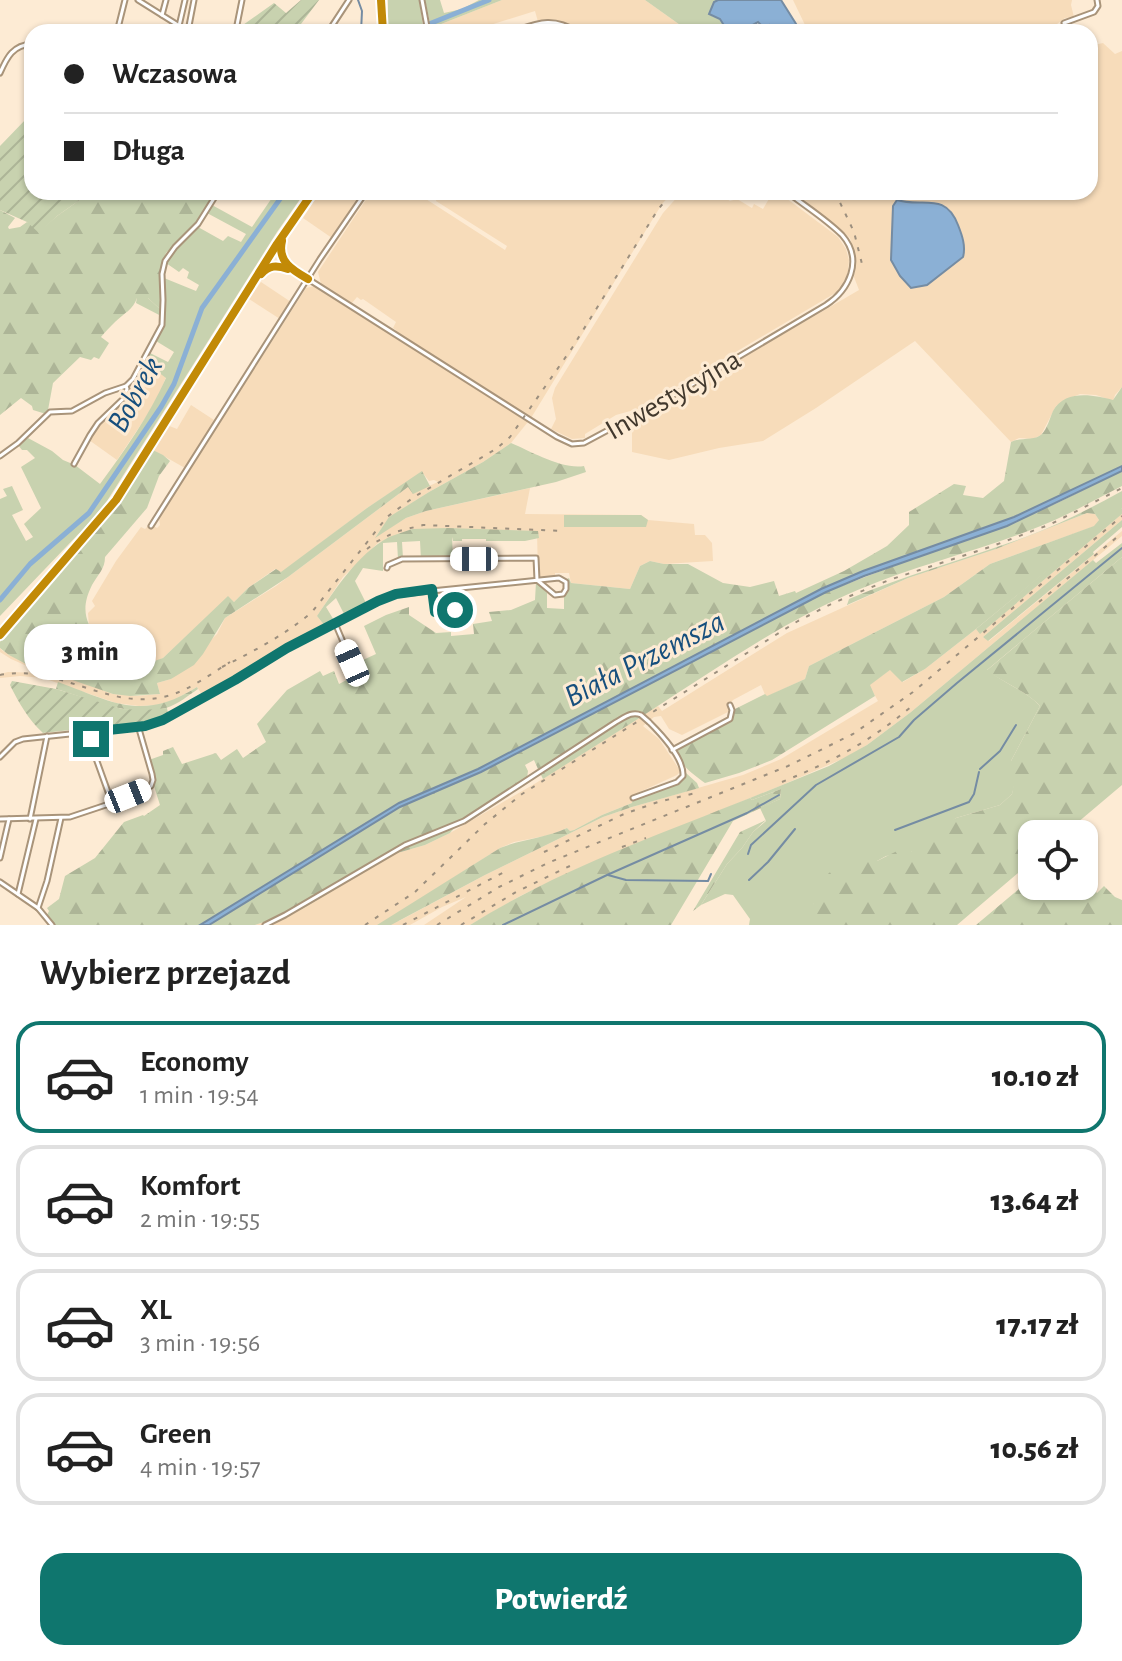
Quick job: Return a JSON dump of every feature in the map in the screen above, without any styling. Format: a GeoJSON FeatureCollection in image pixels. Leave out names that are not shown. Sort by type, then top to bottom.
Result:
{"type":"FeatureCollection","features":[{"type":"Feature","properties":{"kind":"highway"},"geometry":{"type":"LineString","coordinates":[[380,0],[381,24]]}},
{"type":"Feature","properties":{"kind":"highway"},"geometry":{"type":"LineString","coordinates":[[1,632],[112,499],[263,259],[305,200]]}},
{"type":"Feature","properties":{"kind":"highway"},"geometry":{"type":"LineString","coordinates":[[1,632],[116,500],[306,200]]}},
{"type":"Feature","properties":{"kind":"highway"},"geometry":{"type":"LineString","coordinates":[[292,223],[280,251],[284,262],[296,272]]}},
{"type":"Feature","properties":{"kind":"highway"},"geometry":{"type":"LineString","coordinates":[[251,286],[272,266],[283,267],[308,279]]}},
{"type":"Feature","properties":{"kind":"street"},"geometry":{"type":"LineString","coordinates":[[119,24],[125,0]]}},
{"type":"Feature","properties":{"kind":"street"},"geometry":{"type":"LineString","coordinates":[[138,0],[176,24]]}},
{"type":"Feature","properties":{"kind":"street"},"geometry":{"type":"LineString","coordinates":[[148,7],[151,0]]}},
{"type":"Feature","properties":{"kind":"street"},"geometry":{"type":"LineString","coordinates":[[162,15],[166,0]]}},
{"type":"Feature","properties":{"kind":"street"},"geometry":{"type":"LineString","coordinates":[[179,24],[185,0]]}},
{"type":"Feature","properties":{"kind":"street"},"geometry":{"type":"LineString","coordinates":[[190,24],[194,0]]}},
{"type":"Feature","properties":{"kind":"street"},"geometry":{"type":"LineString","coordinates":[[237,24],[242,0]]}},
{"type":"Feature","properties":{"kind":"street"},"geometry":{"type":"LineString","coordinates":[[333,24],[349,0]]}},
{"type":"Feature","properties":{"kind":"street"},"geometry":{"type":"LineString","coordinates":[[422,0],[427,24]]}},
{"type":"Feature","properties":{"kind":"street"},"geometry":{"type":"LineString","coordinates":[[1064,23],[1094,12],[1098,6],[1097,0]]}},
{"type":"Feature","properties":{"kind":"street"},"geometry":{"type":"LineString","coordinates":[[537,24],[547,21],[563,24]]}},
{"type":"Feature","properties":{"kind":"street"},"geometry":{"type":"LineString","coordinates":[[0,73],[15,49],[24,45]]}},
{"type":"Feature","properties":{"kind":"street"},"geometry":{"type":"LineString","coordinates":[[0,456],[50,412],[72,411],[105,393],[126,386],[133,379],[162,325],[165,261],[198,224],[213,200]]}},
{"type":"Feature","properties":{"kind":"street"},"geometry":{"type":"LineString","coordinates":[[151,526],[361,200]]}},
{"type":"Feature","properties":{"kind":"street","name":"Inwestycyjna"},"geometry":{"type":"LineString","coordinates":[[308,279],[557,437],[572,444],[584,443],[679,392],[826,305],[841,293],[853,268],[846,241],[797,200]]}},
{"type":"Feature","properties":{"kind":"street"},"geometry":{"type":"LineString","coordinates":[[74,464],[98,423],[123,399],[126,386]]}},
{"type":"Feature","properties":{"kind":"street"},"geometry":{"type":"LineString","coordinates":[[387,568],[392,562],[402,559],[536,558],[537,580]]}},
{"type":"Feature","properties":{"kind":"street"},"geometry":{"type":"LineString","coordinates":[[0,757],[19,740],[139,727],[163,720],[272,656],[392,595],[432,589],[559,578],[565,581],[566,587],[563,594],[557,595],[537,580]]}},
{"type":"Feature","properties":{"kind":"street"},"geometry":{"type":"LineString","coordinates":[[432,589],[435,612],[455,610]]}},
{"type":"Feature","properties":{"kind":"street"},"geometry":{"type":"LineString","coordinates":[[335,623],[352,663]]}},
{"type":"Feature","properties":{"kind":"street"},"geometry":{"type":"LineString","coordinates":[[672,750],[730,719],[733,715],[730,705]]}},
{"type":"Feature","properties":{"kind":"street"},"geometry":{"type":"LineString","coordinates":[[265,925],[405,845],[464,821],[636,713],[663,736],[683,769],[681,779],[633,798]]}},
{"type":"Feature","properties":{"kind":"street"},"geometry":{"type":"LineString","coordinates":[[0,819],[76,816],[151,786],[152,774],[139,727]]}},
{"type":"Feature","properties":{"kind":"street"},"geometry":{"type":"LineString","coordinates":[[90,732],[112,803]]}},
{"type":"Feature","properties":{"kind":"street"},"geometry":{"type":"LineString","coordinates":[[30,819],[47,736]]}},
{"type":"Feature","properties":{"kind":"street"},"geometry":{"type":"LineString","coordinates":[[38,908],[61,818]]}},
{"type":"Feature","properties":{"kind":"street"},"geometry":{"type":"LineString","coordinates":[[0,858],[9,819]]}},
{"type":"Feature","properties":{"kind":"street"},"geometry":{"type":"LineString","coordinates":[[18,894],[36,819]]}},
{"type":"Feature","properties":{"kind":"street"},"geometry":{"type":"LineString","coordinates":[[0,882],[38,908],[52,925]]}},
{"type":"Feature","properties":{"kind":"shaded area"},"geometry":{"type":"Polygon","coordinates":[[[502,0],[645,0],[679,24],[539,24],[535,11],[494,24],[441,24],[502,0]]]}},
{"type":"Feature","properties":{"kind":"shaded area"},"geometry":{"type":"Polygon","coordinates":[[[793,0],[1072,0],[1074,17],[1065,18],[1057,24],[805,24],[793,0]]]}},
{"type":"Feature","properties":{"kind":"shaded area"},"geometry":{"type":"Polygon","coordinates":[[[1103,43],[1115,54],[1122,51],[1122,387],[1113,401],[1096,395],[1080,394],[1070,398],[1056,406],[1041,435],[1011,442],[915,341],[763,441],[669,460],[632,452],[632,422],[859,290],[854,277],[856,259],[850,238],[802,200],[1098,200],[1098,44],[1103,43]]]}},
{"type":"Feature","properties":{"kind":"shaded area"},"geometry":{"type":"Polygon","coordinates":[[[315,200],[356,200],[332,238],[303,218],[315,200]]]}},
{"type":"Feature","properties":{"kind":"shaded area"},"geometry":{"type":"Polygon","coordinates":[[[366,200],[427,200],[505,250],[507,246],[436,200],[666,200],[531,418],[511,443],[390,517],[376,536],[406,518],[426,511],[530,488],[525,514],[641,515],[648,520],[694,524],[695,535],[705,535],[712,543],[713,561],[664,564],[650,561],[640,566],[630,589],[571,583],[569,573],[538,577],[537,531],[412,529],[378,543],[343,577],[317,616],[325,626],[286,645],[203,696],[197,687],[172,701],[139,706],[116,703],[43,678],[0,678],[0,674],[8,672],[43,673],[11,659],[0,652],[0,648],[113,694],[160,694],[157,683],[171,679],[217,634],[225,618],[276,586],[408,487],[413,493],[438,482],[429,481],[422,472],[367,508],[281,573],[275,569],[234,602],[228,597],[163,658],[150,664],[130,667],[123,664],[89,627],[88,613],[95,606],[92,601],[116,561],[141,527],[145,529],[150,524],[157,528],[160,525],[159,518],[306,288],[315,286],[393,335],[396,322],[363,299],[357,297],[352,303],[321,284],[318,272],[366,200]]]}},
{"type":"Feature","properties":{"kind":"shaded area"},"geometry":{"type":"Polygon","coordinates":[[[675,200],[739,200],[752,208],[754,204],[763,209],[768,200],[789,200],[838,237],[849,260],[848,272],[837,292],[641,408],[616,415],[585,434],[585,438],[572,439],[551,429],[556,419],[552,398],[555,388],[663,213],[675,200]]]}},
{"type":"Feature","properties":{"kind":"shaded area"},"geometry":{"type":"Polygon","coordinates":[[[261,282],[291,302],[280,319],[249,299],[261,282]]]}},
{"type":"Feature","properties":{"kind":"shaded area"},"geometry":{"type":"Polygon","coordinates":[[[145,362],[166,377],[156,402],[117,460],[89,440],[99,424],[123,403],[145,362]]]}},
{"type":"Feature","properties":{"kind":"shaded area"},"geometry":{"type":"Polygon","coordinates":[[[191,405],[214,420],[185,468],[153,450],[167,425],[177,429],[191,405]]]}},
{"type":"Feature","properties":{"kind":"shaded area"},"geometry":{"type":"Polygon","coordinates":[[[1087,513],[1095,514],[1099,520],[1095,526],[990,564],[944,597],[809,666],[805,679],[766,697],[761,685],[733,700],[728,706],[730,711],[682,735],[669,729],[661,716],[654,717],[643,726],[659,739],[679,769],[677,775],[633,795],[632,803],[574,830],[567,828],[500,848],[395,915],[399,921],[603,817],[743,775],[781,759],[878,701],[869,685],[891,669],[903,682],[925,669],[976,629],[981,633],[1122,514],[1122,520],[983,637],[989,641],[1122,531],[1122,536],[911,712],[849,756],[579,868],[522,895],[470,925],[424,925],[466,897],[410,925],[255,925],[302,909],[394,854],[425,845],[450,833],[658,706],[662,711],[787,633],[908,578],[996,549],[1087,513]]]}},
{"type":"Feature","properties":{"kind":"green space"},"geometry":{"type":"Polygon","coordinates":[[[301,0],[319,0],[301,24],[244,24],[274,3],[286,13],[301,0]]]}},
{"type":"Feature","properties":{"kind":"green space"},"geometry":{"type":"Polygon","coordinates":[[[388,0],[419,0],[423,24],[388,24],[388,0]]]}},
{"type":"Feature","properties":{"kind":"green space"},"geometry":{"type":"Polygon","coordinates":[[[425,0],[440,0],[444,13],[462,9],[479,0],[502,0],[441,24],[430,24],[425,0]]]}},
{"type":"Feature","properties":{"kind":"green space"},"geometry":{"type":"Polygon","coordinates":[[[645,0],[718,0],[714,2],[712,16],[723,24],[679,24],[645,0]]]}},
{"type":"Feature","properties":{"kind":"green space"},"geometry":{"type":"Polygon","coordinates":[[[24,121],[24,200],[80,200],[39,233],[27,222],[0,210],[0,146],[24,121]]]}},
{"type":"Feature","properties":{"kind":"green space"},"geometry":{"type":"Polygon","coordinates":[[[80,200],[211,200],[196,222],[166,253],[161,266],[162,311],[148,298],[137,298],[101,337],[109,343],[99,359],[80,357],[53,383],[46,414],[33,410],[21,398],[0,415],[0,210],[15,218],[9,229],[27,222],[42,229],[80,200]]]}},
{"type":"Feature","properties":{"kind":"green space"},"geometry":{"type":"Polygon","coordinates":[[[271,200],[299,200],[107,501],[0,616],[0,499],[7,496],[3,489],[12,486],[23,510],[12,515],[26,541],[33,537],[24,524],[41,508],[21,467],[35,458],[18,445],[28,438],[75,465],[100,484],[144,419],[166,378],[145,362],[150,353],[168,362],[174,352],[156,341],[165,318],[136,303],[137,297],[148,298],[161,310],[164,278],[196,291],[199,285],[187,278],[189,272],[183,268],[179,272],[166,263],[198,227],[223,241],[228,236],[241,242],[246,234],[207,213],[212,205],[252,227],[271,200]]]}},
{"type":"Feature","properties":{"kind":"green space"},"geometry":{"type":"Polygon","coordinates":[[[1122,387],[1122,466],[1014,517],[821,589],[478,769],[399,803],[200,925],[54,925],[47,915],[47,908],[59,899],[65,876],[95,858],[124,822],[144,816],[160,805],[146,761],[163,755],[163,751],[173,747],[182,764],[216,753],[221,760],[237,749],[243,758],[266,742],[257,724],[287,690],[320,671],[323,676],[334,671],[339,684],[356,675],[352,665],[376,654],[364,626],[386,615],[409,607],[409,615],[436,633],[451,632],[451,636],[474,634],[473,624],[492,621],[489,612],[511,610],[535,600],[536,582],[547,593],[547,608],[564,609],[567,579],[571,583],[630,589],[640,566],[650,561],[688,564],[723,583],[750,587],[774,581],[779,596],[796,593],[844,571],[887,546],[909,525],[909,512],[954,484],[966,486],[963,495],[983,498],[1004,481],[1011,442],[1042,434],[1053,411],[1065,399],[1089,395],[1113,400],[1122,387]]]}},
{"type":"Feature","properties":{"kind":"green space"},"geometry":{"type":"Polygon","coordinates":[[[511,443],[557,463],[584,466],[586,472],[556,482],[426,511],[406,518],[375,538],[389,517],[511,443]]]}},
{"type":"Feature","properties":{"kind":"green space"},"geometry":{"type":"Polygon","coordinates":[[[153,450],[170,461],[159,476],[147,508],[105,557],[85,610],[91,629],[98,638],[123,664],[134,667],[163,658],[228,596],[234,602],[276,569],[281,572],[422,471],[430,486],[413,494],[408,487],[288,577],[225,618],[194,665],[171,679],[157,683],[160,694],[113,694],[26,664],[9,655],[0,648],[0,642],[95,533],[126,494],[153,450]]]}},
{"type":"Feature","properties":{"kind":"green space"},"geometry":{"type":"Polygon","coordinates":[[[1122,471],[1122,486],[1076,510],[1007,539],[881,581],[831,602],[749,647],[644,715],[639,711],[629,713],[538,769],[534,760],[525,765],[527,778],[462,819],[450,833],[425,845],[394,854],[302,909],[255,925],[209,925],[400,807],[481,772],[826,592],[1055,504],[1122,471]]]}},
{"type":"Feature","properties":{"kind":"green space"},"geometry":{"type":"Polygon","coordinates":[[[1122,491],[1120,511],[925,669],[902,682],[890,670],[870,685],[875,696],[772,760],[739,773],[705,783],[681,760],[678,749],[733,719],[735,709],[805,679],[809,666],[944,597],[990,564],[1094,526],[1099,520],[1095,514],[1087,513],[996,549],[908,578],[847,605],[849,599],[1040,531],[1122,491]]]}},
{"type":"Feature","properties":{"kind":"green space"},"geometry":{"type":"Polygon","coordinates":[[[1122,508],[1122,514],[980,634],[976,629],[1122,508]]]}},
{"type":"Feature","properties":{"kind":"green space"},"geometry":{"type":"Polygon","coordinates":[[[564,515],[641,515],[648,520],[646,527],[564,527],[564,515]]]}},
{"type":"Feature","properties":{"kind":"green space"},"geometry":{"type":"Polygon","coordinates":[[[1122,520],[1122,527],[1094,554],[988,641],[983,637],[1122,520]]]}},
{"type":"Feature","properties":{"kind":"green space"},"geometry":{"type":"Polygon","coordinates":[[[412,529],[538,531],[539,538],[525,541],[453,541],[452,537],[389,537],[412,529]]]}},
{"type":"Feature","properties":{"kind":"green space"},"geometry":{"type":"Polygon","coordinates":[[[389,537],[452,537],[453,560],[421,560],[420,541],[402,542],[403,558],[398,559],[397,542],[383,543],[383,571],[363,568],[355,581],[367,605],[345,616],[336,598],[326,607],[335,622],[325,626],[317,616],[332,594],[357,562],[389,537]]]}},
{"type":"Feature","properties":{"kind":"green space"},"geometry":{"type":"Polygon","coordinates":[[[1122,543],[1122,557],[987,670],[1040,706],[1011,761],[1015,782],[1012,794],[1000,805],[956,818],[911,852],[886,856],[877,861],[813,904],[813,925],[749,925],[750,919],[733,895],[725,894],[701,905],[727,864],[766,821],[760,808],[780,799],[781,789],[752,800],[750,798],[829,766],[867,745],[1093,560],[1096,563],[1122,543]]]}},
{"type":"Feature","properties":{"kind":"green space"},"geometry":{"type":"Polygon","coordinates":[[[1122,557],[1122,785],[1081,820],[1018,820],[1018,873],[957,925],[813,925],[813,905],[818,887],[828,874],[843,863],[859,854],[877,861],[899,850],[911,852],[921,835],[956,818],[1000,805],[1012,794],[1014,782],[1008,773],[1011,761],[1040,706],[986,671],[1122,557]]]}},
{"type":"Feature","properties":{"kind":"green space"},"geometry":{"type":"Polygon","coordinates":[[[12,681],[56,689],[122,709],[167,708],[168,714],[144,722],[43,733],[20,704],[10,685],[12,681]]]}},
{"type":"Feature","properties":{"kind":"green space"},"geometry":{"type":"Polygon","coordinates":[[[58,682],[112,702],[143,706],[160,704],[198,689],[170,707],[138,711],[110,706],[56,689],[58,682]]]}},
{"type":"Feature","properties":{"kind":"green space"},"geometry":{"type":"Polygon","coordinates":[[[633,715],[641,717],[543,779],[540,773],[633,715]]]}},
{"type":"Feature","properties":{"kind":"green space"},"geometry":{"type":"Polygon","coordinates":[[[686,773],[699,788],[603,817],[391,925],[377,925],[500,848],[567,828],[574,830],[632,803],[633,799],[681,782],[686,773]]]}},
{"type":"Feature","properties":{"kind":"green space"},"geometry":{"type":"Polygon","coordinates":[[[781,789],[780,799],[733,821],[671,925],[470,925],[538,887],[607,855],[750,798],[752,800],[781,789]]]}},
{"type":"Feature","properties":{"kind":"green space"},"geometry":{"type":"Polygon","coordinates":[[[766,820],[727,864],[701,905],[693,911],[740,832],[766,820]]]}},
{"type":"Feature","properties":{"kind":"green space"},"geometry":{"type":"Polygon","coordinates":[[[1104,886],[1122,900],[1122,925],[976,925],[1018,890],[1018,900],[1098,900],[1098,892],[1104,886]]]}},
{"type":"Feature","properties":{"kind":"water"},"geometry":{"type":"Polygon","coordinates":[[[781,0],[796,24],[723,24],[709,14],[714,2],[781,0]]]}},
{"type":"Feature","properties":{"kind":"water"},"geometry":{"type":"Polygon","coordinates":[[[897,200],[940,204],[953,214],[961,233],[963,257],[927,285],[911,288],[891,260],[893,206],[897,200]]]}},
{"type":"Feature","properties":{"kind":"water"},"geometry":{"type":"Polygon","coordinates":[[[1122,466],[1122,471],[1007,526],[826,592],[481,772],[400,807],[209,925],[200,925],[399,803],[478,769],[821,589],[1014,517],[1122,466]]]}},
{"type":"Feature","properties":{"kind":"waterway"},"geometry":{"type":"LineString","coordinates":[[358,0],[362,11],[361,24]]}},
{"type":"Feature","properties":{"kind":"waterway","name":"Bobrek"},"geometry":{"type":"LineString","coordinates":[[429,24],[489,0]]}},
{"type":"Feature","properties":{"kind":"waterway","name":"Bobrek"},"geometry":{"type":"LineString","coordinates":[[0,600],[30,564],[89,513],[174,384],[202,308],[279,200]]}},
{"type":"Feature","properties":{"kind":"waterway"},"geometry":{"type":"LineString","coordinates":[[748,854],[751,845],[816,785],[899,737],[957,683],[1122,548]]}},
{"type":"Feature","properties":{"kind":"waterway"},"geometry":{"type":"LineString","coordinates":[[980,769],[1000,751],[1016,725]]}},
{"type":"Feature","properties":{"kind":"waterway"},"geometry":{"type":"LineString","coordinates":[[895,830],[969,802],[979,772]]}},
{"type":"Feature","properties":{"kind":"waterway"},"geometry":{"type":"LineString","coordinates":[[503,925],[747,813],[779,795]]}},
{"type":"Feature","properties":{"kind":"waterway"},"geometry":{"type":"LineString","coordinates":[[749,880],[795,829]]}},
{"type":"Feature","properties":{"kind":"waterway"},"geometry":{"type":"LineString","coordinates":[[608,875],[626,880],[708,881],[711,874]]}},
{"type":"Feature","properties":{"kind":"railway"},"geometry":{"type":"LineString","coordinates":[[222,667],[280,635],[312,612],[387,517],[414,497],[496,449],[510,437],[572,348],[666,200]]}},
{"type":"Feature","properties":{"kind":"railway"},"geometry":{"type":"LineString","coordinates":[[839,200],[854,232],[862,264]]}},
{"type":"Feature","properties":{"kind":"railway"},"geometry":{"type":"LineString","coordinates":[[365,925],[415,892],[485,824],[522,794],[798,621],[889,580],[1051,524],[1122,488]]}},
{"type":"Feature","properties":{"kind":"railway"},"geometry":{"type":"LineString","coordinates":[[437,925],[499,887],[550,862],[788,766],[853,734],[913,692],[1122,516]]}},
{"type":"Feature","properties":{"kind":"railway"},"geometry":{"type":"LineString","coordinates":[[367,549],[395,532],[423,525],[565,531]]}},
{"type":"Feature","properties":{"kind":"railway"},"geometry":{"type":"LineString","coordinates":[[1039,602],[1122,533]]}},
{"type":"Feature","properties":{"kind":"railway"},"geometry":{"type":"LineString","coordinates":[[0,675],[22,673],[44,676],[106,694],[149,699],[179,692],[230,662]]}},
{"type":"Feature","properties":{"kind":"railway"},"geometry":{"type":"LineString","coordinates":[[782,782],[850,750],[912,706]]}},
{"type":"Feature","properties":{"kind":"railway"},"geometry":{"type":"LineString","coordinates":[[544,852],[624,814],[700,792]]}},
{"type":"Feature","properties":{"kind":"railway"},"geometry":{"type":"LineString","coordinates":[[622,847],[646,838]]}},
{"type":"Feature","properties":{"kind":"railway"},"geometry":{"type":"LineString","coordinates":[[461,925],[516,892],[574,864]]}},
{"type":"Feature","properties":{"kind":"railway"},"geometry":{"type":"LineString","coordinates":[[403,925],[508,870]]}},
{"type":"Feature","properties":{"kind":"route"},"geometry":{"type":"LineString","coordinates":[[91,739],[90,732],[145,726],[163,720],[272,656],[392,595],[432,589],[435,612],[455,610]]}},
{"type":"Feature","properties":{"kind":"water label","name":"Biała Przemsza"},"geometry":{"type":"Point","coordinates":[644,658]}}]}
